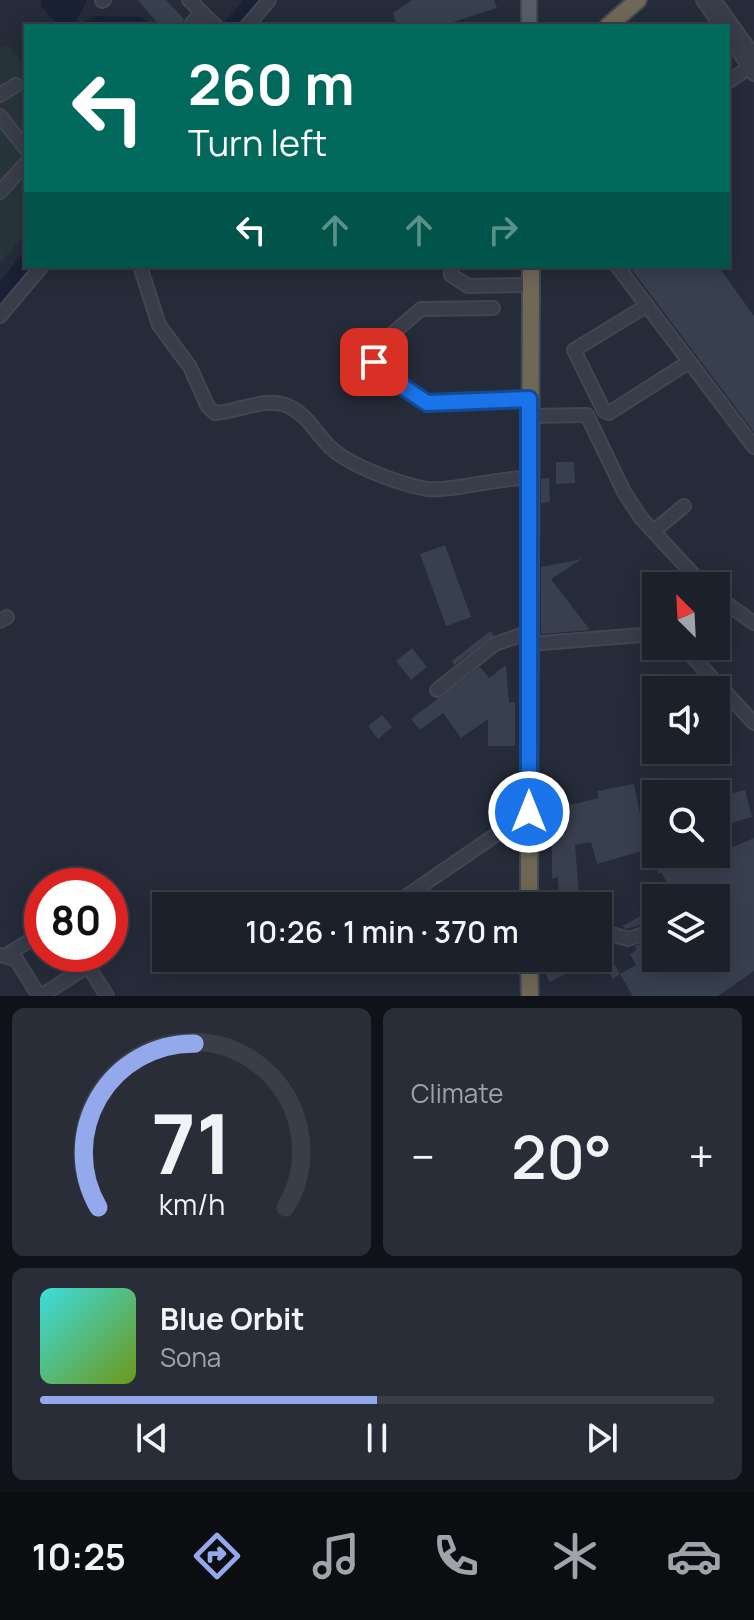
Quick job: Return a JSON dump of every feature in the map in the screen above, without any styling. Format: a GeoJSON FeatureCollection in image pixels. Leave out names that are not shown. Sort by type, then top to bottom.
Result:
{"type":"FeatureCollection","features":[{"type":"Feature","properties":{"kind":"highway"},"geometry":{"type":"LineString","coordinates":[[610,24],[633,2]]}},
{"type":"Feature","properties":{"kind":"highway"},"geometry":{"type":"LineString","coordinates":[[529,892],[531,268]]}},
{"type":"Feature","properties":{"kind":"highway"},"geometry":{"type":"LineString","coordinates":[[529,972],[530,996]]}},
{"type":"Feature","properties":{"kind":"main road"},"geometry":{"type":"LineString","coordinates":[[529,0],[529,24]]}},
{"type":"Feature","properties":{"kind":"street"},"geometry":{"type":"LineString","coordinates":[[189,0],[213,24]]}},
{"type":"Feature","properties":{"kind":"street"},"geometry":{"type":"LineString","coordinates":[[249,24],[269,0]]}},
{"type":"Feature","properties":{"kind":"street"},"geometry":{"type":"LineString","coordinates":[[703,0],[720,24]]}},
{"type":"Feature","properties":{"kind":"street"},"geometry":{"type":"LineString","coordinates":[[714,0],[729,24]]}},
{"type":"Feature","properties":{"kind":"street"},"geometry":{"type":"LineString","coordinates":[[192,24],[201,12]]}},
{"type":"Feature","properties":{"kind":"street"},"geometry":{"type":"LineString","coordinates":[[730,25],[752,59]]}},
{"type":"Feature","properties":{"kind":"street"},"geometry":{"type":"LineString","coordinates":[[730,38],[752,59]]}},
{"type":"Feature","properties":{"kind":"street"},"geometry":{"type":"LineString","coordinates":[[730,80],[752,59]]}},
{"type":"Feature","properties":{"kind":"street"},"geometry":{"type":"LineString","coordinates":[[0,95],[16,85]]}},
{"type":"Feature","properties":{"kind":"street"},"geometry":{"type":"LineString","coordinates":[[0,116],[24,146]]}},
{"type":"Feature","properties":{"kind":"street"},"geometry":{"type":"LineString","coordinates":[[0,192],[24,165]]}},
{"type":"Feature","properties":{"kind":"street"},"geometry":{"type":"LineString","coordinates":[[0,316],[40,268]]}},
{"type":"Feature","properties":{"kind":"street"},"geometry":{"type":"LineString","coordinates":[[141,268],[159,325],[190,367],[208,407],[215,413],[266,403],[286,405],[309,420],[327,444],[346,461],[429,489],[504,477],[530,478]]}},
{"type":"Feature","properties":{"kind":"street"},"geometry":{"type":"LineString","coordinates":[[452,268],[451,275],[468,286],[531,285]]}},
{"type":"Feature","properties":{"kind":"street"},"geometry":{"type":"LineString","coordinates":[[618,268],[754,447]]}},
{"type":"Feature","properties":{"kind":"street"},"geometry":{"type":"LineString","coordinates":[[646,306],[574,350],[604,411],[609,413],[689,362]]}},
{"type":"Feature","properties":{"kind":"street"},"geometry":{"type":"LineString","coordinates":[[493,308],[421,309],[376,348],[374,362],[381,372],[427,403],[529,399]]}},
{"type":"Feature","properties":{"kind":"street"},"geometry":{"type":"LineString","coordinates":[[530,416],[587,415],[624,492],[641,518],[692,572]]}},
{"type":"Feature","properties":{"kind":"street"},"geometry":{"type":"LineString","coordinates":[[655,530],[684,506]]}},
{"type":"Feature","properties":{"kind":"street"},"geometry":{"type":"LineString","coordinates":[[730,606],[754,623]]}},
{"type":"Feature","properties":{"kind":"street"},"geometry":{"type":"LineString","coordinates":[[437,690],[495,644],[530,638],[642,635]]}},
{"type":"Feature","properties":{"kind":"street"},"geometry":{"type":"LineString","coordinates":[[696,660],[754,723]]}},
{"type":"Feature","properties":{"kind":"street"},"geometry":{"type":"LineString","coordinates":[[412,892],[529,812]]}},
{"type":"Feature","properties":{"kind":"street"},"geometry":{"type":"LineString","coordinates":[[612,934],[628,939],[642,934]]}},
{"type":"Feature","properties":{"kind":"street"},"geometry":{"type":"LineString","coordinates":[[4,955],[24,943]]}},
{"type":"Feature","properties":{"kind":"street"},"geometry":{"type":"LineString","coordinates":[[4,955],[16,959],[40,996],[83,969],[90,969],[107,996]]}},
{"type":"Feature","properties":{"kind":"shaded area"},"geometry":{"type":"Polygon","coordinates":[[[7,45],[24,64],[24,235],[0,263],[0,49],[7,45]]]}},
{"type":"Feature","properties":{"kind":"water"},"geometry":{"type":"Polygon","coordinates":[[[41,0],[87,0],[75,24],[57,24],[41,6],[41,0]]]}},
{"type":"Feature","properties":{"kind":"water"},"geometry":{"type":"Polygon","coordinates":[[[95,16],[141,17],[150,24],[80,24],[95,16]]]}},
{"type":"Feature","properties":{"kind":"building"},"geometry":{"type":"Polygon","coordinates":[[[138,0],[166,0],[184,19],[182,24],[158,24],[138,0]]]}},
{"type":"Feature","properties":{"kind":"building"},"geometry":{"type":"Polygon","coordinates":[[[412,0],[494,0],[497,8],[446,24],[396,24],[393,13],[412,0]]]}},
{"type":"Feature","properties":{"kind":"building"},"geometry":{"type":"Polygon","coordinates":[[[631,268],[719,268],[754,316],[754,432],[631,268]]]}},
{"type":"Feature","properties":{"kind":"building"},"geometry":{"type":"Polygon","coordinates":[[[556,462],[574,462],[575,483],[556,484],[556,462]]]}},
{"type":"Feature","properties":{"kind":"building"},"geometry":{"type":"Polygon","coordinates":[[[549,478],[550,502],[541,503],[541,479],[549,478]]]}},
{"type":"Feature","properties":{"kind":"building"},"geometry":{"type":"Polygon","coordinates":[[[445,545],[471,617],[446,626],[420,554],[445,545]]]}},
{"type":"Feature","properties":{"kind":"building"},"geometry":{"type":"Polygon","coordinates":[[[582,559],[551,579],[590,630],[541,634],[541,567],[582,559]]]}},
{"type":"Feature","properties":{"kind":"building"},"geometry":{"type":"Polygon","coordinates":[[[490,631],[494,635],[454,665],[452,661],[490,631]]]}},
{"type":"Feature","properties":{"kind":"building"},"geometry":{"type":"Polygon","coordinates":[[[412,648],[427,667],[411,680],[396,661],[412,648]]]}},
{"type":"Feature","properties":{"kind":"building"},"geometry":{"type":"Polygon","coordinates":[[[506,665],[509,702],[515,702],[515,746],[488,746],[488,719],[461,738],[443,713],[420,730],[411,719],[480,667],[489,678],[506,665]]]}},
{"type":"Feature","properties":{"kind":"building"},"geometry":{"type":"Polygon","coordinates":[[[382,715],[392,727],[378,739],[368,726],[382,715]]]}},
{"type":"Feature","properties":{"kind":"building"},"geometry":{"type":"Polygon","coordinates":[[[634,784],[642,814],[642,851],[597,864],[591,842],[575,845],[579,892],[559,892],[558,877],[552,879],[552,834],[559,833],[553,809],[599,798],[597,791],[634,784]]]}},
{"type":"Feature","properties":{"kind":"building"},"geometry":{"type":"Polygon","coordinates":[[[745,790],[752,817],[730,823],[730,794],[745,790]]]}},
{"type":"Feature","properties":{"kind":"building"},"geometry":{"type":"Polygon","coordinates":[[[754,838],[754,971],[718,996],[633,996],[620,974],[636,965],[630,954],[637,950],[635,946],[642,944],[642,972],[730,972],[730,884],[668,884],[656,868],[730,868],[730,848],[754,838]]]}},
{"type":"Feature","properties":{"kind":"building"},"geometry":{"type":"Polygon","coordinates":[[[642,915],[642,925],[625,929],[623,926],[642,915]]]}},
{"type":"Feature","properties":{"kind":"building"},"geometry":{"type":"Polygon","coordinates":[[[612,960],[620,974],[613,979],[609,972],[612,972],[612,960]]]}},
{"type":"Feature","properties":{"kind":"building"},"geometry":{"type":"Polygon","coordinates":[[[545,972],[569,972],[550,982],[545,972]]]}},
{"type":"Feature","properties":{"kind":"waterway"},"geometry":{"type":"LineString","coordinates":[[235,24],[256,0]]}},
{"type":"Feature","properties":{"kind":"waterway"},"geometry":{"type":"LineString","coordinates":[[0,297],[24,266]]}},
{"type":"Feature","properties":{"kind":"route"},"geometry":{"type":"LineString","coordinates":[[374,362],[381,372],[427,403],[529,399],[529,812]]}}]}
